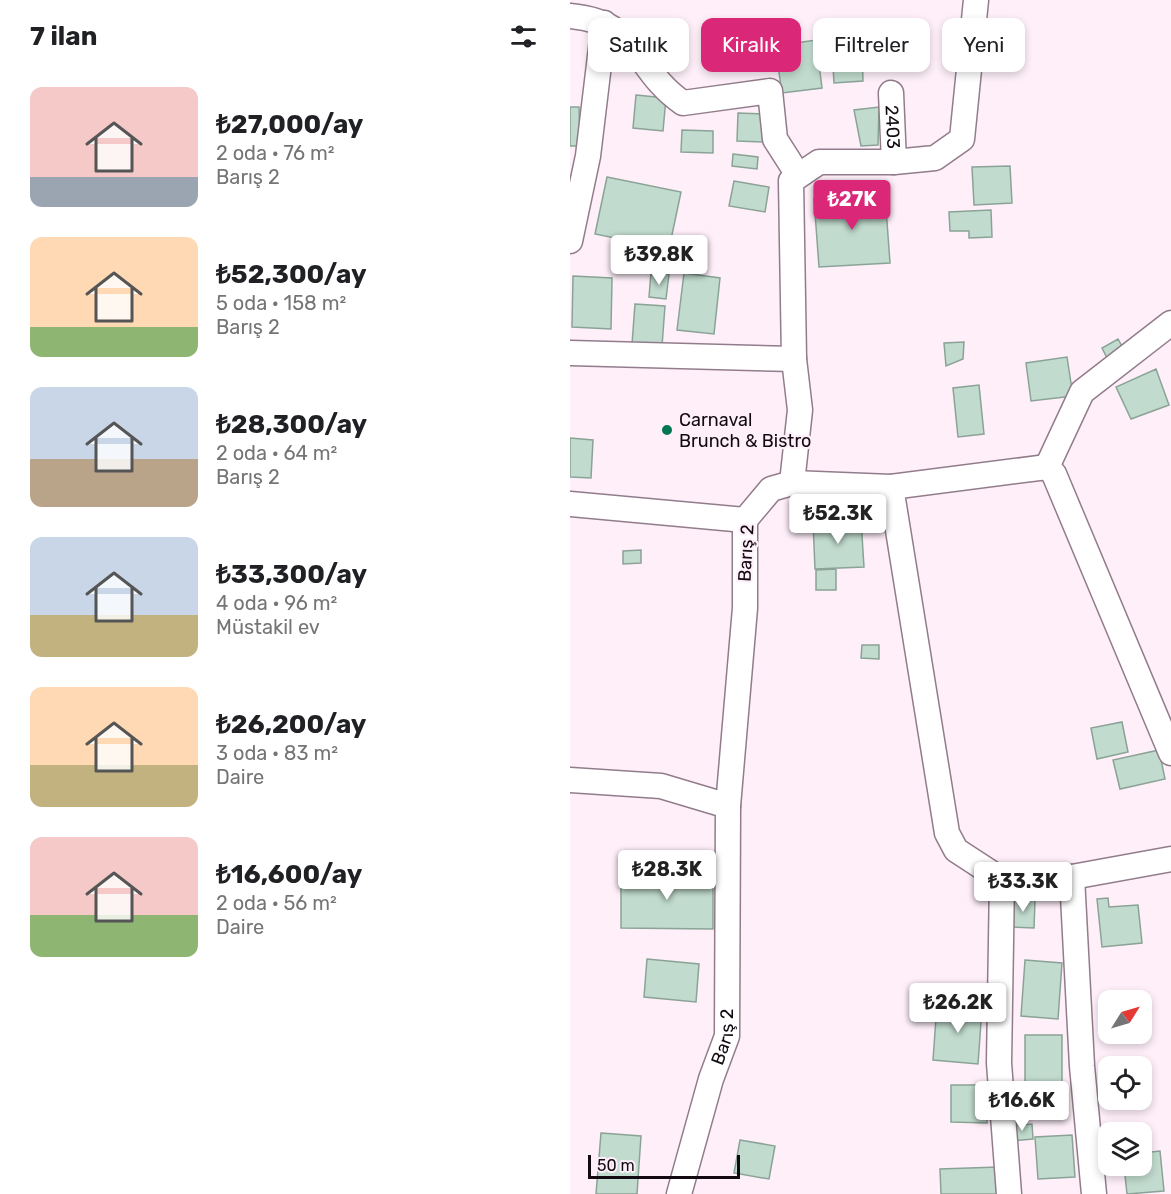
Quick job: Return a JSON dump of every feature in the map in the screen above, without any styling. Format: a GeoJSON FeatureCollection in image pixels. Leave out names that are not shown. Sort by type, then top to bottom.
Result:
{"type":"FeatureCollection","features":[{"type":"Feature","properties":{"kind":"street"},"geometry":{"type":"LineString","coordinates":[[976,0],[962,139],[935,158],[894,162],[819,162],[791,181],[794,358],[800,410],[792,483],[891,487],[1047,467]]}},
{"type":"Feature","properties":{"kind":"street"},"geometry":{"type":"LineString","coordinates":[[570,16],[594,18]]}},
{"type":"Feature","properties":{"kind":"street"},"geometry":{"type":"LineString","coordinates":[[570,241],[588,156],[598,72]]}},
{"type":"Feature","properties":{"kind":"street"},"geometry":{"type":"LineString","coordinates":[[652,72],[665,90],[683,103],[770,91],[775,139],[798,176]]}},
{"type":"Feature","properties":{"kind":"street","name":"2403"},"geometry":{"type":"LineString","coordinates":[[891,93],[894,162]]}},
{"type":"Feature","properties":{"kind":"street"},"geometry":{"type":"LineString","coordinates":[[1047,467],[1082,392],[1171,323]]}},
{"type":"Feature","properties":{"kind":"street"},"geometry":{"type":"LineString","coordinates":[[570,353],[794,358]]}},
{"type":"Feature","properties":{"kind":"street"},"geometry":{"type":"LineString","coordinates":[[1047,467],[1054,474],[1171,753]]}},
{"type":"Feature","properties":{"kind":"street","name":"Barış 2"},"geometry":{"type":"LineString","coordinates":[[679,1194],[711,1079],[727,1036],[728,806],[745,608],[745,520],[771,489],[792,483]]}},
{"type":"Feature","properties":{"kind":"street"},"geometry":{"type":"LineString","coordinates":[[891,487],[947,833],[956,850],[1002,880],[1072,877],[1171,859]]}},
{"type":"Feature","properties":{"kind":"street"},"geometry":{"type":"LineString","coordinates":[[570,504],[745,520]]}},
{"type":"Feature","properties":{"kind":"street"},"geometry":{"type":"LineString","coordinates":[[570,780],[661,786],[728,806]]}},
{"type":"Feature","properties":{"kind":"street"},"geometry":{"type":"LineString","coordinates":[[1072,877],[1082,1066],[1094,1194]]}},
{"type":"Feature","properties":{"kind":"street"},"geometry":{"type":"LineString","coordinates":[[1002,880],[999,1063],[1009,1194]]}},
{"type":"Feature","properties":{"kind":"building"},"geometry":{"type":"Polygon","coordinates":[[[813,40],[813,72],[820,72],[822,88],[782,93],[779,72],[801,72],[801,42],[813,40]]]}},
{"type":"Feature","properties":{"kind":"building"},"geometry":{"type":"Polygon","coordinates":[[[833,72],[863,72],[863,81],[834,83],[833,72]]]}},
{"type":"Feature","properties":{"kind":"building"},"geometry":{"type":"Polygon","coordinates":[[[636,95],[666,98],[663,131],[633,128],[636,95]]]}},
{"type":"Feature","properties":{"kind":"building"},"geometry":{"type":"Polygon","coordinates":[[[570,107],[579,107],[580,146],[570,146],[570,107]]]}},
{"type":"Feature","properties":{"kind":"building"},"geometry":{"type":"Polygon","coordinates":[[[879,107],[878,145],[861,146],[854,110],[879,107]]]}},
{"type":"Feature","properties":{"kind":"building"},"geometry":{"type":"Polygon","coordinates":[[[738,113],[764,114],[763,142],[737,141],[738,113]]]}},
{"type":"Feature","properties":{"kind":"building"},"geometry":{"type":"Polygon","coordinates":[[[682,130],[713,131],[713,153],[681,152],[682,130]]]}},
{"type":"Feature","properties":{"kind":"building"},"geometry":{"type":"Polygon","coordinates":[[[733,154],[758,157],[757,169],[732,166],[733,154]]]}},
{"type":"Feature","properties":{"kind":"building"},"geometry":{"type":"Polygon","coordinates":[[[1010,166],[1012,203],[974,205],[972,167],[1010,166]]]}},
{"type":"Feature","properties":{"kind":"building"},"geometry":{"type":"Polygon","coordinates":[[[607,177],[681,192],[669,249],[595,234],[607,177]]]}},
{"type":"Feature","properties":{"kind":"building"},"geometry":{"type":"Polygon","coordinates":[[[734,181],[769,187],[765,212],[729,206],[734,181]]]}},
{"type":"Feature","properties":{"kind":"building"},"geometry":{"type":"Polygon","coordinates":[[[885,194],[890,263],[819,267],[814,199],[885,194]]]}},
{"type":"Feature","properties":{"kind":"building"},"geometry":{"type":"Polygon","coordinates":[[[991,210],[992,237],[969,238],[969,231],[950,231],[949,212],[991,210]]]}},
{"type":"Feature","properties":{"kind":"building"},"geometry":{"type":"Polygon","coordinates":[[[651,273],[669,274],[666,299],[649,297],[651,273]]]}},
{"type":"Feature","properties":{"kind":"building"},"geometry":{"type":"Polygon","coordinates":[[[684,273],[720,278],[714,334],[677,330],[684,273]]]}},
{"type":"Feature","properties":{"kind":"building"},"geometry":{"type":"Polygon","coordinates":[[[573,276],[612,278],[611,329],[572,327],[573,276]]]}},
{"type":"Feature","properties":{"kind":"building"},"geometry":{"type":"Polygon","coordinates":[[[635,304],[665,306],[662,346],[632,344],[635,304]]]}},
{"type":"Feature","properties":{"kind":"building"},"geometry":{"type":"Polygon","coordinates":[[[1118,339],[1123,348],[1107,358],[1102,348],[1118,339]]]}},
{"type":"Feature","properties":{"kind":"building"},"geometry":{"type":"Polygon","coordinates":[[[964,342],[963,359],[946,366],[944,343],[964,342]]]}},
{"type":"Feature","properties":{"kind":"building"},"geometry":{"type":"Polygon","coordinates":[[[1067,357],[1073,396],[1031,401],[1026,363],[1067,357]]]}},
{"type":"Feature","properties":{"kind":"building"},"geometry":{"type":"Polygon","coordinates":[[[1156,369],[1169,405],[1131,419],[1116,387],[1156,369]]]}},
{"type":"Feature","properties":{"kind":"building"},"geometry":{"type":"Polygon","coordinates":[[[979,385],[984,434],[958,437],[953,388],[979,385]]]}},
{"type":"Feature","properties":{"kind":"building"},"geometry":{"type":"Polygon","coordinates":[[[570,438],[593,440],[591,478],[570,477],[570,438]]]}},
{"type":"Feature","properties":{"kind":"building"},"geometry":{"type":"Polygon","coordinates":[[[861,520],[864,567],[815,569],[813,522],[861,520]]]}},
{"type":"Feature","properties":{"kind":"building"},"geometry":{"type":"Polygon","coordinates":[[[641,550],[641,563],[623,564],[623,551],[641,550]]]}},
{"type":"Feature","properties":{"kind":"building"},"geometry":{"type":"Polygon","coordinates":[[[836,569],[836,590],[816,590],[816,570],[836,569]]]}},
{"type":"Feature","properties":{"kind":"building"},"geometry":{"type":"Polygon","coordinates":[[[862,645],[879,645],[879,659],[861,658],[862,645]]]}},
{"type":"Feature","properties":{"kind":"building"},"geometry":{"type":"Polygon","coordinates":[[[1122,722],[1128,752],[1097,759],[1091,728],[1122,722]]]}},
{"type":"Feature","properties":{"kind":"building"},"geometry":{"type":"Polygon","coordinates":[[[1159,750],[1165,779],[1120,789],[1113,760],[1159,750]]]}},
{"type":"Feature","properties":{"kind":"building"},"geometry":{"type":"Polygon","coordinates":[[[621,874],[713,875],[713,929],[621,928],[621,874]]]}},
{"type":"Feature","properties":{"kind":"building"},"geometry":{"type":"Polygon","coordinates":[[[1108,898],[1109,907],[1138,905],[1142,943],[1102,947],[1097,899],[1108,898]]]}},
{"type":"Feature","properties":{"kind":"building"},"geometry":{"type":"Polygon","coordinates":[[[1011,899],[1035,900],[1034,928],[1011,927],[1011,899]]]}},
{"type":"Feature","properties":{"kind":"building"},"geometry":{"type":"Polygon","coordinates":[[[647,959],[699,964],[696,1002],[644,997],[647,959]]]}},
{"type":"Feature","properties":{"kind":"building"},"geometry":{"type":"Polygon","coordinates":[[[1025,960],[1062,963],[1058,1019],[1021,1016],[1025,960]]]}},
{"type":"Feature","properties":{"kind":"building"},"geometry":{"type":"Polygon","coordinates":[[[937,1004],[982,1008],[978,1064],[933,1060],[937,1004]]]}},
{"type":"Feature","properties":{"kind":"building"},"geometry":{"type":"Polygon","coordinates":[[[1025,1035],[1062,1035],[1062,1115],[1025,1115],[1025,1035]]]}},
{"type":"Feature","properties":{"kind":"building"},"geometry":{"type":"Polygon","coordinates":[[[951,1085],[987,1085],[987,1123],[951,1122],[951,1085]]]}},
{"type":"Feature","properties":{"kind":"building"},"geometry":{"type":"Polygon","coordinates":[[[1032,1124],[1033,1139],[1012,1141],[1011,1126],[1032,1124]]]}},
{"type":"Feature","properties":{"kind":"building"},"geometry":{"type":"Polygon","coordinates":[[[601,1133],[641,1136],[637,1194],[596,1194],[601,1133]]]}},
{"type":"Feature","properties":{"kind":"building"},"geometry":{"type":"Polygon","coordinates":[[[1072,1135],[1075,1177],[1038,1179],[1035,1137],[1072,1135]]]}},
{"type":"Feature","properties":{"kind":"building"},"geometry":{"type":"Polygon","coordinates":[[[740,1140],[775,1146],[769,1179],[734,1173],[740,1140]]]}},
{"type":"Feature","properties":{"kind":"building"},"geometry":{"type":"Polygon","coordinates":[[[1160,1151],[1164,1191],[1127,1194],[1125,1176],[1152,1176],[1152,1152],[1160,1151]]]}},
{"type":"Feature","properties":{"kind":"building"},"geometry":{"type":"Polygon","coordinates":[[[998,1167],[1000,1194],[941,1194],[940,1169],[998,1167]]]}},
{"type":"Feature","properties":{"kind":"place","name":"Carnaval Brunch & Bistro"},"geometry":{"type":"Point","coordinates":[667,430]}}]}
